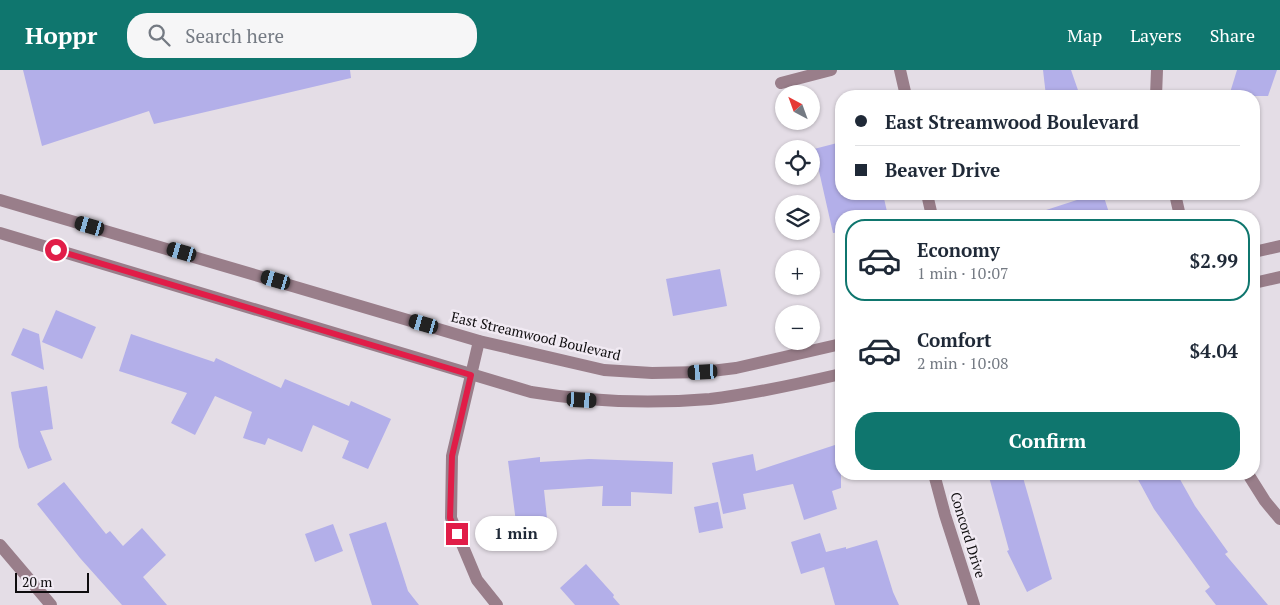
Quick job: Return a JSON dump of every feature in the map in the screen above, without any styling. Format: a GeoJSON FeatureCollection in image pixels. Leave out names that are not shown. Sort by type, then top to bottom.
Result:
{"type":"FeatureCollection","features":[{"type":"Feature","properties":{"kind":"street"},"geometry":{"type":"LineString","coordinates":[[781,83],[831,70]]}},
{"type":"Feature","properties":{"kind":"street"},"geometry":{"type":"LineString","coordinates":[[900,70],[905,90]]}},
{"type":"Feature","properties":{"kind":"street"},"geometry":{"type":"LineString","coordinates":[[1156,90],[1157,70]]}},
{"type":"Feature","properties":{"kind":"street","name":"East Streamwood Boulevard"},"geometry":{"type":"LineString","coordinates":[[0,198],[479,341],[604,370],[652,373],[696,372],[736,368],[835,345]]}},
{"type":"Feature","properties":{"kind":"street"},"geometry":{"type":"LineString","coordinates":[[0,233],[510,387],[556,396],[582,400],[671,402],[721,397],[835,375]]}},
{"type":"Feature","properties":{"kind":"street"},"geometry":{"type":"LineString","coordinates":[[1260,251],[1280,246]]}},
{"type":"Feature","properties":{"kind":"street"},"geometry":{"type":"LineString","coordinates":[[1260,282],[1280,277]]}},
{"type":"Feature","properties":{"kind":"street"},"geometry":{"type":"LineString","coordinates":[[479,341],[452,456],[450,518],[477,580],[497,605]]}},
{"type":"Feature","properties":{"kind":"street","name":"Concord Drive"},"geometry":{"type":"LineString","coordinates":[[936,480],[974,605]]}},
{"type":"Feature","properties":{"kind":"street"},"geometry":{"type":"LineString","coordinates":[[1252,480],[1265,501],[1280,519]]}},
{"type":"Feature","properties":{"kind":"street"},"geometry":{"type":"LineString","coordinates":[[0,544],[51,605]]}},
{"type":"Feature","properties":{"kind":"building"},"geometry":{"type":"Polygon","coordinates":[[[23,70],[350,70],[351,78],[154,124],[149,111],[42,146],[23,70]]]}},
{"type":"Feature","properties":{"kind":"building"},"geometry":{"type":"Polygon","coordinates":[[[1043,70],[1071,70],[1078,90],[1045,90],[1043,70]]]}},
{"type":"Feature","properties":{"kind":"building"},"geometry":{"type":"Polygon","coordinates":[[[1237,70],[1277,70],[1268,96],[1260,96],[1260,90],[1231,90],[1237,70]]]}},
{"type":"Feature","properties":{"kind":"building"},"geometry":{"type":"Polygon","coordinates":[[[835,144],[835,200],[884,200],[887,210],[835,210],[835,233],[833,233],[820,176],[820,147],[835,144]]]}},
{"type":"Feature","properties":{"kind":"building"},"geometry":{"type":"Polygon","coordinates":[[[1077,200],[1105,200],[1108,210],[1046,210],[1077,200]]]}},
{"type":"Feature","properties":{"kind":"building"},"geometry":{"type":"Polygon","coordinates":[[[720,269],[727,306],[673,316],[666,279],[720,269]]]}},
{"type":"Feature","properties":{"kind":"building"},"geometry":{"type":"Polygon","coordinates":[[[56,310],[96,327],[82,359],[42,342],[56,310]]]}},
{"type":"Feature","properties":{"kind":"building"},"geometry":{"type":"Polygon","coordinates":[[[23,328],[39,334],[44,370],[11,355],[23,328]]]}},
{"type":"Feature","properties":{"kind":"building"},"geometry":{"type":"Polygon","coordinates":[[[131,334],[214,362],[216,358],[281,388],[285,379],[349,406],[351,401],[391,419],[368,469],[342,458],[349,441],[313,425],[302,452],[268,438],[265,445],[243,438],[252,412],[215,396],[195,435],[171,423],[187,393],[119,371],[131,334]]]}},
{"type":"Feature","properties":{"kind":"building"},"geometry":{"type":"Polygon","coordinates":[[[47,386],[53,429],[40,431],[52,460],[28,469],[19,447],[11,392],[47,386]]]}},
{"type":"Feature","properties":{"kind":"building"},"geometry":{"type":"Polygon","coordinates":[[[835,445],[835,480],[841,480],[841,488],[832,491],[837,509],[804,520],[793,484],[743,494],[746,509],[723,514],[712,463],[753,454],[756,471],[835,445]]]}},
{"type":"Feature","properties":{"kind":"building"},"geometry":{"type":"Polygon","coordinates":[[[540,457],[540,462],[589,459],[673,462],[672,494],[631,492],[631,506],[602,506],[603,486],[544,490],[547,518],[516,522],[508,461],[540,457]]]}},
{"type":"Feature","properties":{"kind":"building"},"geometry":{"type":"Polygon","coordinates":[[[990,480],[1024,480],[1052,579],[1027,592],[1007,551],[1009,550],[990,480]]]}},
{"type":"Feature","properties":{"kind":"building"},"geometry":{"type":"Polygon","coordinates":[[[1138,480],[1180,480],[1195,506],[1228,552],[1225,554],[1268,605],[1216,605],[1205,591],[1210,587],[1154,509],[1138,480]]]}},
{"type":"Feature","properties":{"kind":"building"},"geometry":{"type":"Polygon","coordinates":[[[64,482],[106,534],[110,531],[123,546],[142,528],[166,555],[143,577],[167,605],[122,605],[80,558],[37,504],[64,482]]]}},
{"type":"Feature","properties":{"kind":"building"},"geometry":{"type":"Polygon","coordinates":[[[718,502],[723,528],[699,533],[694,507],[718,502]]]}},
{"type":"Feature","properties":{"kind":"building"},"geometry":{"type":"Polygon","coordinates":[[[386,522],[408,591],[419,605],[372,605],[349,534],[386,522]]]}},
{"type":"Feature","properties":{"kind":"building"},"geometry":{"type":"Polygon","coordinates":[[[333,524],[343,551],[315,562],[305,534],[333,524]]]}},
{"type":"Feature","properties":{"kind":"building"},"geometry":{"type":"Polygon","coordinates":[[[820,533],[826,552],[846,547],[846,549],[877,540],[893,592],[899,605],[835,605],[824,567],[801,574],[791,542],[820,533]]]}},
{"type":"Feature","properties":{"kind":"building"},"geometry":{"type":"Polygon","coordinates":[[[586,564],[614,595],[613,597],[620,605],[575,605],[560,588],[586,564]]]}},
{"type":"Feature","properties":{"kind":"route"},"geometry":{"type":"LineString","coordinates":[[56,250],[471,375],[452,456],[450,518],[457,534]]}}]}
